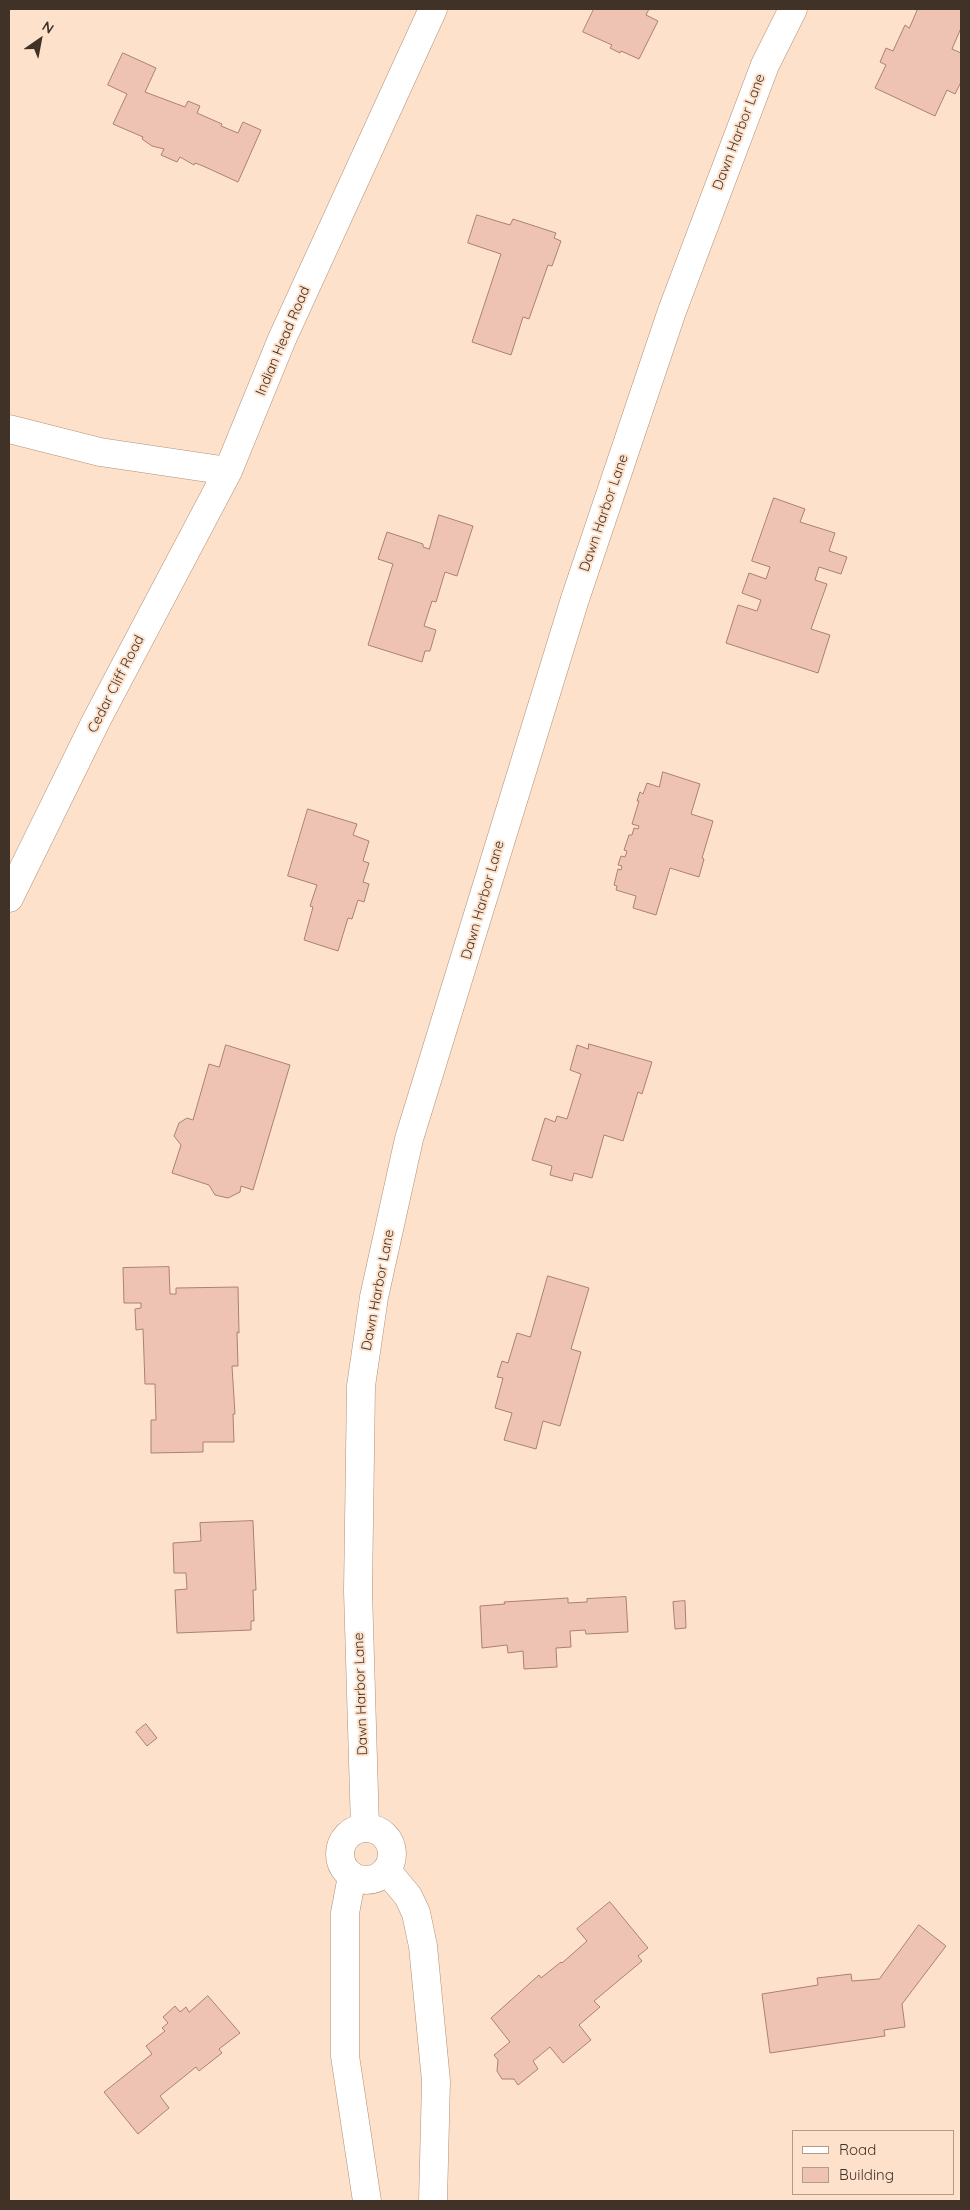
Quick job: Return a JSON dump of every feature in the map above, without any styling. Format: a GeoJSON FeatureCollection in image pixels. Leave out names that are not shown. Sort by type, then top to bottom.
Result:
{"type":"FeatureCollection","features":[{"type":"Feature","properties":{"kind":"street","name":"Indian Head Road"},"geometry":{"type":"LineString","coordinates":[[228,471],[282,339],[433,9]]}},
{"type":"Feature","properties":{"kind":"street","name":"Dawn Harbor Lane"},"geometry":{"type":"LineString","coordinates":[[365,1828],[358,1591],[361,1386],[374,1297],[409,1139],[572,608],[666,330],[765,65],[793,9]]}},
{"type":"Feature","properties":{"kind":"street"},"geometry":{"type":"LineString","coordinates":[[9,429],[100,452],[228,471]]}},
{"type":"Feature","properties":{"kind":"street","name":"Cedar Cliff Road"},"geometry":{"type":"LineString","coordinates":[[9,898],[96,721],[228,471]]}},
{"type":"Feature","properties":{"kind":"street"},"geometry":{"type":"LineString","coordinates":[[365,1828],[374,1829],[381,1833],[392,1846],[391,1863],[387,1871],[372,1880],[364,1881],[352,1876],[342,1866],[340,1849],[343,1840],[349,1834],[365,1828]]}},
{"type":"Feature","properties":{"kind":"street"},"geometry":{"type":"LineString","coordinates":[[387,1871],[408,1896],[416,1913],[422,1946],[436,2081],[433,2201]]}},
{"type":"Feature","properties":{"kind":"street"},"geometry":{"type":"LineString","coordinates":[[352,1876],[345,1913],[345,2056],[367,2201]]}},
{"type":"Feature","properties":{"kind":"building"},"geometry":{"type":"Polygon","coordinates":[[[594,9],[649,9],[646,15],[658,21],[639,59],[621,51],[620,53],[610,48],[612,45],[583,32],[594,9]]]}},
{"type":"Feature","properties":{"kind":"building"},"geometry":{"type":"Polygon","coordinates":[[[918,9],[961,9],[961,28],[952,49],[961,53],[961,82],[955,94],[947,90],[935,116],[875,88],[886,65],[880,62],[886,48],[893,51],[905,25],[909,28],[918,9]]]}},
{"type":"Feature","properties":{"kind":"building"},"geometry":{"type":"Polygon","coordinates":[[[123,53],[156,68],[145,92],[185,107],[188,101],[200,106],[197,113],[238,133],[243,122],[261,130],[238,182],[203,166],[195,163],[194,165],[180,157],[177,162],[161,155],[164,149],[152,146],[142,139],[143,137],[113,124],[127,94],[108,85],[123,53]]]}},
{"type":"Feature","properties":{"kind":"building"},"geometry":{"type":"Polygon","coordinates":[[[477,215],[510,225],[513,219],[556,233],[554,238],[561,241],[552,266],[548,265],[529,319],[523,317],[511,355],[472,342],[501,254],[468,243],[477,215]]]}},
{"type":"Feature","properties":{"kind":"building"},"geometry":{"type":"Polygon","coordinates":[[[774,498],[805,509],[800,522],[835,533],[829,551],[847,557],[841,574],[819,567],[815,580],[827,584],[811,629],[830,635],[818,673],[726,643],[738,605],[757,611],[761,600],[742,593],[749,573],[766,579],[770,567],[752,561],[774,498]]]}},
{"type":"Feature","properties":{"kind":"building"},"geometry":{"type":"Polygon","coordinates":[[[439,515],[473,526],[457,576],[445,572],[436,602],[432,601],[424,626],[436,630],[430,651],[425,651],[422,662],[368,645],[393,564],[378,559],[387,532],[423,544],[423,547],[429,549],[439,515]]]}},
{"type":"Feature","properties":{"kind":"building"},"geometry":{"type":"Polygon","coordinates":[[[663,772],[700,784],[691,814],[713,821],[702,858],[704,859],[699,877],[670,868],[656,915],[633,908],[636,896],[616,890],[617,886],[614,885],[618,869],[621,870],[622,866],[618,865],[621,856],[625,857],[627,851],[624,850],[629,835],[632,835],[634,828],[638,829],[639,826],[632,824],[640,792],[643,794],[647,783],[659,787],[663,772]]]}},
{"type":"Feature","properties":{"kind":"building"},"geometry":{"type":"Polygon","coordinates":[[[308,809],[357,824],[353,835],[369,841],[363,861],[369,863],[363,882],[369,884],[364,902],[358,900],[352,919],[348,918],[338,951],[304,940],[313,907],[310,906],[317,885],[288,876],[308,809]]]}},
{"type":"Feature","properties":{"kind":"building"},"geometry":{"type":"Polygon","coordinates":[[[589,1044],[652,1062],[642,1094],[638,1092],[623,1141],[604,1135],[592,1178],[574,1173],[572,1181],[550,1175],[552,1166],[532,1160],[545,1118],[555,1122],[557,1116],[567,1119],[581,1074],[570,1070],[577,1045],[588,1049],[589,1044]]]}},
{"type":"Feature","properties":{"kind":"building"},"geometry":{"type":"Polygon","coordinates":[[[226,1045],[290,1065],[253,1190],[241,1186],[240,1192],[228,1198],[215,1195],[209,1185],[172,1173],[181,1145],[174,1136],[179,1123],[187,1118],[193,1120],[209,1064],[219,1067],[226,1045]]]}},
{"type":"Feature","properties":{"kind":"building"},"geometry":{"type":"Polygon","coordinates":[[[169,1267],[170,1294],[176,1294],[176,1288],[238,1287],[238,1366],[232,1366],[235,1414],[233,1414],[234,1442],[203,1442],[203,1452],[151,1453],[151,1420],[156,1420],[155,1384],[145,1384],[143,1329],[136,1330],[135,1309],[141,1308],[141,1303],[124,1303],[123,1268],[169,1267]]]}},
{"type":"Feature","properties":{"kind":"building"},"geometry":{"type":"Polygon","coordinates":[[[548,1276],[589,1288],[571,1349],[581,1352],[560,1426],[543,1421],[536,1449],[504,1440],[512,1413],[495,1408],[503,1378],[497,1377],[502,1361],[508,1363],[517,1333],[530,1337],[548,1276]]]}},
{"type":"Feature","properties":{"kind":"building"},"geometry":{"type":"Polygon","coordinates":[[[253,1521],[256,1590],[253,1590],[254,1621],[251,1621],[251,1630],[177,1633],[175,1590],[187,1589],[186,1573],[174,1573],[173,1543],[201,1541],[200,1523],[253,1521]]]}},
{"type":"Feature","properties":{"kind":"building"},"geometry":{"type":"Polygon","coordinates":[[[626,1597],[628,1632],[586,1634],[585,1630],[570,1631],[571,1647],[556,1648],[557,1667],[524,1669],[523,1651],[508,1653],[507,1645],[482,1648],[480,1606],[505,1604],[504,1602],[568,1598],[568,1603],[587,1602],[587,1599],[626,1597]]]}},
{"type":"Feature","properties":{"kind":"building"},"geometry":{"type":"Polygon","coordinates":[[[685,1601],[686,1628],[675,1629],[673,1602],[685,1601]]]}},
{"type":"Feature","properties":{"kind":"building"},"geometry":{"type":"Polygon","coordinates":[[[146,1724],[157,1738],[147,1746],[136,1732],[146,1724]]]}},
{"type":"Feature","properties":{"kind":"building"},"geometry":{"type":"Polygon","coordinates":[[[610,1902],[648,1948],[638,1956],[642,1961],[594,2001],[600,2007],[579,2025],[591,2040],[563,2063],[550,2047],[533,2061],[538,2069],[518,2085],[514,2079],[502,2079],[497,2071],[498,2060],[494,2055],[510,2042],[491,2018],[539,1975],[541,1978],[587,1941],[577,1929],[610,1902]]]}},
{"type":"Feature","properties":{"kind":"building"},"geometry":{"type":"Polygon","coordinates":[[[919,1925],[946,1946],[902,2004],[905,2027],[884,2030],[885,2036],[770,2053],[762,1994],[818,1985],[817,1978],[851,1974],[852,1981],[879,1979],[919,1925]]]}},
{"type":"Feature","properties":{"kind":"building"},"geometry":{"type":"Polygon","coordinates":[[[208,1996],[240,2033],[219,2049],[222,2053],[199,2071],[196,2067],[160,2096],[169,2108],[138,2134],[104,2092],[152,2054],[146,2046],[165,2031],[162,2028],[168,2023],[163,2017],[175,2006],[180,2012],[186,2007],[189,2012],[208,1996]]]}}]}
